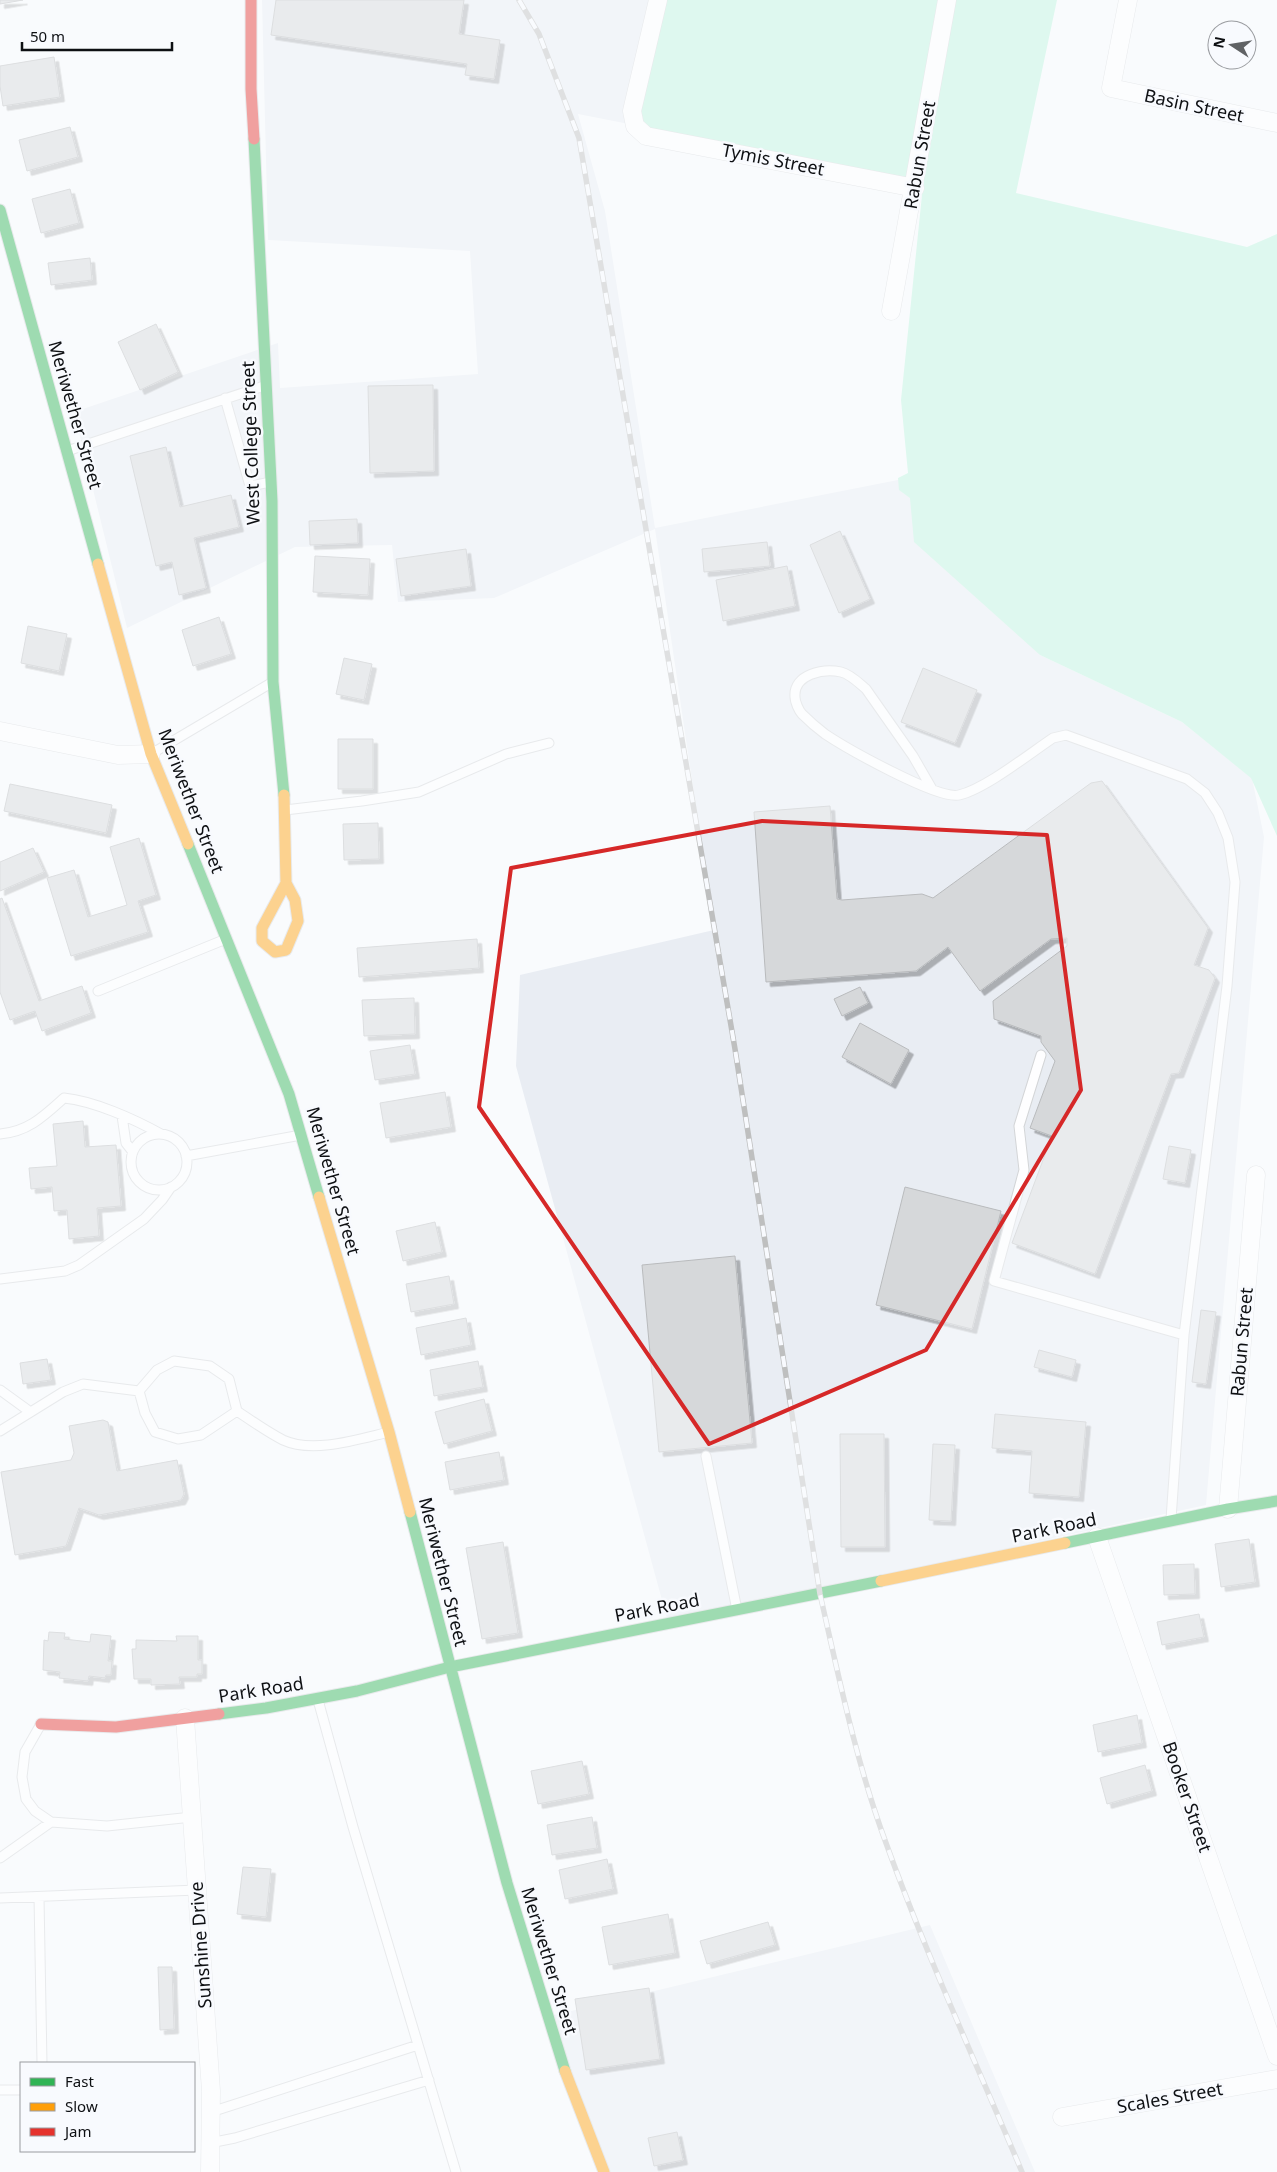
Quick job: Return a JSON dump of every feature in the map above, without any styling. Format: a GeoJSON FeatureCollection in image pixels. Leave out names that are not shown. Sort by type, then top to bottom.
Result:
{"type":"FeatureCollection","features":[{"type":"Feature","properties":{"kind":"street","name":"West College Street"},"geometry":{"type":"LineString","coordinates":[[251,0],[251,89],[271,482],[273,682],[285,810],[286,884],[295,900],[298,921],[286,950],[275,952],[262,940],[262,928],[286,884]]}},
{"type":"Feature","properties":{"kind":"street","name":"Tymis Street"},"geometry":{"type":"LineString","coordinates":[[658,0],[632,111],[635,126],[646,136],[915,188]]}},
{"type":"Feature","properties":{"kind":"street","name":"Rabun Street"},"geometry":{"type":"LineString","coordinates":[[891,311],[915,188],[947,0]]}},
{"type":"Feature","properties":{"kind":"street","name":"Basin Street"},"geometry":{"type":"LineString","coordinates":[[1128,0],[1111,88],[1277,123]]}},
{"type":"Feature","properties":{"kind":"street","name":"Meriwether Street"},"geometry":{"type":"LineString","coordinates":[[0,210],[151,754],[289,1094],[389,1432],[507,1883],[562,2062],[604,2172]]}},
{"type":"Feature","properties":{"kind":"street"},"geometry":{"type":"LineString","coordinates":[[0,731],[118,755],[151,754]]}},
{"type":"Feature","properties":{"kind":"street","name":"Rabun Street"},"geometry":{"type":"LineString","coordinates":[[1228,1509],[1256,1175]]}},
{"type":"Feature","properties":{"kind":"street","name":"Park Road"},"geometry":{"type":"LineString","coordinates":[[41,1724],[116,1727],[266,1708],[318,1698],[450,1667],[1228,1509],[1277,1501]]}},
{"type":"Feature","properties":{"kind":"street","name":"Booker Street"},"geometry":{"type":"LineString","coordinates":[[1097,1537],[1277,2056]]}},
{"type":"Feature","properties":{"kind":"street","name":"Sunshine Drive"},"geometry":{"type":"LineString","coordinates":[[185,1718],[211,2112],[210,2172]]}},
{"type":"Feature","properties":{"kind":"street","name":"Scales Street"},"geometry":{"type":"LineString","coordinates":[[1062,2117],[1277,2079]]}},
{"type":"Feature","properties":{"kind":"lane"},"geometry":{"type":"LineString","coordinates":[[67,451],[266,386]]}},
{"type":"Feature","properties":{"kind":"lane"},"geometry":{"type":"LineString","coordinates":[[225,398],[250,486],[271,482]]}},
{"type":"Feature","properties":{"kind":"lane"},"geometry":{"type":"LineString","coordinates":[[932,789],[913,756],[871,696],[856,680],[842,672],[825,671],[808,675],[799,682],[795,696],[800,712],[825,733],[867,759],[932,789],[944,794],[957,796],[976,789],[1053,738],[1066,735],[1187,779],[1205,793],[1218,813],[1228,838],[1234,882],[1227,986],[1184,1335],[1171,1521]]}},
{"type":"Feature","properties":{"kind":"lane"},"geometry":{"type":"LineString","coordinates":[[151,754],[273,682]]}},
{"type":"Feature","properties":{"kind":"lane"},"geometry":{"type":"LineString","coordinates":[[285,810],[419,792],[506,754],[549,743]]}},
{"type":"Feature","properties":{"kind":"lane"},"geometry":{"type":"LineString","coordinates":[[98,991],[226,939]]}},
{"type":"Feature","properties":{"kind":"lane"},"geometry":{"type":"LineString","coordinates":[[1041,1055],[1019,1126],[1024,1170],[994,1281],[1184,1335]]}},
{"type":"Feature","properties":{"kind":"lane"},"geometry":{"type":"LineString","coordinates":[[0,1134],[14,1133],[36,1124],[64,1098],[81,1100],[177,1141],[186,1156],[184,1174],[144,1219],[78,1265],[65,1271],[0,1279]]}},
{"type":"Feature","properties":{"kind":"lane"},"geometry":{"type":"LineString","coordinates":[[122,1116],[126,1143],[133,1152],[133,1171],[137,1179],[144,1186],[153,1189],[162,1190],[171,1187]]}},
{"type":"Feature","properties":{"kind":"lane"},"geometry":{"type":"LineString","coordinates":[[133,1152],[144,1139],[161,1134]]}},
{"type":"Feature","properties":{"kind":"lane"},"geometry":{"type":"LineString","coordinates":[[186,1156],[301,1135]]}},
{"type":"Feature","properties":{"kind":"lane"},"geometry":{"type":"LineString","coordinates":[[139,1391],[157,1370],[174,1361],[210,1366],[229,1379],[237,1411],[284,1440],[303,1445],[335,1444],[389,1432]]}},
{"type":"Feature","properties":{"kind":"lane"},"geometry":{"type":"LineString","coordinates":[[0,1431],[29,1411],[63,1392],[83,1384],[139,1391]]}},
{"type":"Feature","properties":{"kind":"lane"},"geometry":{"type":"LineString","coordinates":[[0,1390],[29,1411]]}},
{"type":"Feature","properties":{"kind":"lane"},"geometry":{"type":"LineString","coordinates":[[139,1391],[144,1413],[155,1432],[178,1439],[201,1435],[237,1411]]}},
{"type":"Feature","properties":{"kind":"lane"},"geometry":{"type":"LineString","coordinates":[[706,1456],[737,1610]]}},
{"type":"Feature","properties":{"kind":"lane"},"geometry":{"type":"LineString","coordinates":[[318,1698],[353,1827],[456,2172]]}},
{"type":"Feature","properties":{"kind":"lane"},"geometry":{"type":"LineString","coordinates":[[41,1724],[25,1752],[22,1777],[26,1799],[35,1811],[52,1822],[107,1826],[192,1817]]}},
{"type":"Feature","properties":{"kind":"lane"},"geometry":{"type":"LineString","coordinates":[[0,1858],[52,1822]]}},
{"type":"Feature","properties":{"kind":"lane"},"geometry":{"type":"LineString","coordinates":[[0,1898],[197,1890]]}},
{"type":"Feature","properties":{"kind":"lane"},"geometry":{"type":"LineString","coordinates":[[39,1897],[42,2062]]}},
{"type":"Feature","properties":{"kind":"lane"},"geometry":{"type":"LineString","coordinates":[[211,2112],[418,2045]]}},
{"type":"Feature","properties":{"kind":"lane"},"geometry":{"type":"LineString","coordinates":[[210,2143],[235,2138],[429,2080]]}},
{"type":"Feature","properties":{"kind":"lane"},"geometry":{"type":"LineString","coordinates":[[0,2090],[20,2090]]}},
{"type":"Feature","properties":{"kind":"highlighted area"},"geometry":{"type":"Polygon","coordinates":[[[762,821],[1047,835],[1081,1090],[926,1350],[709,1444],[479,1107],[511,868],[762,821]]]}},
{"type":"Feature","properties":{"kind":"shaded area"},"geometry":{"type":"Polygon","coordinates":[[[262,0],[660,0],[634,125],[578,114],[605,211],[655,528],[908,478],[1040,655],[1182,722],[1252,778],[1264,837],[1206,1505],[668,1622],[516,1066],[520,975],[714,930],[655,529],[494,598],[398,602],[392,545],[295,547],[127,628],[74,412],[278,343],[280,388],[478,374],[470,251],[268,240],[262,0]]]}},
{"type":"Feature","properties":{"kind":"shaded area"},"geometry":{"type":"Polygon","coordinates":[[[930,1925],[1035,2172],[607,2172],[546,2017],[930,1925]]]}},
{"type":"Feature","properties":{"kind":"green space"},"geometry":{"type":"Polygon","coordinates":[[[660,0],[1057,0],[1016,193],[1247,247],[1277,234],[1277,836],[1251,778],[1182,722],[1040,655],[914,542],[910,498],[899,490],[898,478],[908,473],[901,400],[923,185],[634,125],[660,0]]]}},
{"type":"Feature","properties":{"kind":"building"},"geometry":{"type":"Polygon","coordinates":[[[0,0],[23,0],[0,4],[0,0]]]}},
{"type":"Feature","properties":{"kind":"building"},"geometry":{"type":"Polygon","coordinates":[[[276,0],[464,0],[459,34],[500,40],[494,79],[465,75],[467,64],[271,35],[276,0]]]}},
{"type":"Feature","properties":{"kind":"building"},"geometry":{"type":"Polygon","coordinates":[[[54,57],[60,97],[3,106],[0,66],[54,57]]]}},
{"type":"Feature","properties":{"kind":"building"},"geometry":{"type":"Polygon","coordinates":[[[70,127],[78,157],[27,171],[19,140],[70,127]]]}},
{"type":"Feature","properties":{"kind":"building"},"geometry":{"type":"Polygon","coordinates":[[[70,189],[79,223],[41,233],[32,199],[70,189]]]}},
{"type":"Feature","properties":{"kind":"building"},"geometry":{"type":"Polygon","coordinates":[[[90,258],[92,280],[51,285],[48,263],[90,258]]]}},
{"type":"Feature","properties":{"kind":"building"},"geometry":{"type":"Polygon","coordinates":[[[156,324],[178,372],[140,390],[118,342],[156,324]]]}},
{"type":"Feature","properties":{"kind":"building"},"geometry":{"type":"Polygon","coordinates":[[[433,385],[434,471],[370,473],[368,386],[433,385]]]}},
{"type":"Feature","properties":{"kind":"building"},"geometry":{"type":"Polygon","coordinates":[[[166,447],[180,507],[231,495],[239,527],[194,538],[206,588],[179,595],[172,562],[156,566],[130,456],[166,447]]]}},
{"type":"Feature","properties":{"kind":"building"},"geometry":{"type":"Polygon","coordinates":[[[357,519],[358,543],[310,545],[309,521],[357,519]]]}},
{"type":"Feature","properties":{"kind":"building"},"geometry":{"type":"Polygon","coordinates":[[[840,531],[870,599],[839,613],[810,545],[840,531]]]}},
{"type":"Feature","properties":{"kind":"building"},"geometry":{"type":"Polygon","coordinates":[[[767,542],[770,566],[704,572],[702,549],[767,542]]]}},
{"type":"Feature","properties":{"kind":"building"},"geometry":{"type":"Polygon","coordinates":[[[466,549],[471,586],[401,596],[396,559],[466,549]]]}},
{"type":"Feature","properties":{"kind":"building"},"geometry":{"type":"Polygon","coordinates":[[[315,556],[370,559],[368,595],[313,592],[315,556]]]}},
{"type":"Feature","properties":{"kind":"building"},"geometry":{"type":"Polygon","coordinates":[[[787,566],[795,606],[723,621],[716,580],[787,566]]]}},
{"type":"Feature","properties":{"kind":"building"},"geometry":{"type":"Polygon","coordinates":[[[219,617],[231,654],[193,666],[182,630],[219,617]]]}},
{"type":"Feature","properties":{"kind":"building"},"geometry":{"type":"Polygon","coordinates":[[[28,626],[67,634],[59,671],[21,663],[28,626]]]}},
{"type":"Feature","properties":{"kind":"building"},"geometry":{"type":"Polygon","coordinates":[[[344,658],[372,664],[364,700],[336,694],[344,658]]]}},
{"type":"Feature","properties":{"kind":"building"},"geometry":{"type":"Polygon","coordinates":[[[923,668],[977,690],[955,743],[901,722],[923,668]]]}},
{"type":"Feature","properties":{"kind":"building"},"geometry":{"type":"Polygon","coordinates":[[[338,739],[373,739],[373,789],[338,789],[338,739]]]}},
{"type":"Feature","properties":{"kind":"building"},"geometry":{"type":"Polygon","coordinates":[[[1102,781],[1208,928],[1194,965],[1209,970],[1215,978],[1179,1073],[1171,1074],[1095,1274],[1012,1243],[1052,1136],[1030,1128],[1055,1061],[1041,1042],[1041,1036],[994,1019],[993,1001],[1067,946],[1067,938],[1051,939],[980,991],[948,947],[916,971],[766,982],[754,812],[830,806],[837,899],[922,894],[933,898],[1091,783],[1102,781]]]}},
{"type":"Feature","properties":{"kind":"building"},"geometry":{"type":"Polygon","coordinates":[[[10,784],[112,805],[106,833],[4,811],[10,784]]]}},
{"type":"Feature","properties":{"kind":"building"},"geometry":{"type":"Polygon","coordinates":[[[378,823],[379,859],[344,860],[343,824],[378,823]]]}},
{"type":"Feature","properties":{"kind":"building"},"geometry":{"type":"Polygon","coordinates":[[[139,838],[156,895],[138,901],[148,932],[71,956],[47,878],[74,870],[88,917],[127,905],[110,847],[139,838]]]}},
{"type":"Feature","properties":{"kind":"building"},"geometry":{"type":"Polygon","coordinates":[[[33,848],[44,872],[0,891],[0,862],[33,848]]]}},
{"type":"Feature","properties":{"kind":"building"},"geometry":{"type":"Polygon","coordinates":[[[2,898],[39,1001],[82,986],[91,1013],[42,1031],[35,1011],[10,1020],[0,992],[0,899],[2,898]]]}},
{"type":"Feature","properties":{"kind":"building"},"geometry":{"type":"Polygon","coordinates":[[[477,939],[479,968],[359,977],[357,948],[477,939]]]}},
{"type":"Feature","properties":{"kind":"building"},"geometry":{"type":"Polygon","coordinates":[[[860,987],[868,1003],[842,1016],[834,999],[860,987]]]}},
{"type":"Feature","properties":{"kind":"building"},"geometry":{"type":"Polygon","coordinates":[[[414,998],[415,1034],[364,1036],[362,1000],[414,998]]]}},
{"type":"Feature","properties":{"kind":"building"},"geometry":{"type":"Polygon","coordinates":[[[860,1023],[909,1050],[891,1084],[842,1057],[860,1023]]]}},
{"type":"Feature","properties":{"kind":"building"},"geometry":{"type":"Polygon","coordinates":[[[410,1045],[415,1074],[375,1080],[370,1051],[410,1045]]]}},
{"type":"Feature","properties":{"kind":"building"},"geometry":{"type":"Polygon","coordinates":[[[445,1092],[451,1127],[386,1138],[380,1103],[445,1092]]]}},
{"type":"Feature","properties":{"kind":"building"},"geometry":{"type":"Polygon","coordinates":[[[83,1121],[85,1147],[116,1145],[121,1206],[97,1208],[99,1236],[69,1239],[67,1210],[54,1211],[52,1187],[31,1189],[29,1168],[57,1166],[53,1124],[83,1121]]]}},
{"type":"Feature","properties":{"kind":"building"},"geometry":{"type":"Polygon","coordinates":[[[1169,1146],[1191,1150],[1185,1183],[1163,1179],[1169,1146]]]}},
{"type":"Feature","properties":{"kind":"building"},"geometry":{"type":"Polygon","coordinates":[[[905,1187],[1001,1211],[972,1329],[876,1305],[905,1187]]]}},
{"type":"Feature","properties":{"kind":"building"},"geometry":{"type":"Polygon","coordinates":[[[435,1222],[442,1252],[403,1261],[396,1231],[435,1222]]]}},
{"type":"Feature","properties":{"kind":"building"},"geometry":{"type":"Polygon","coordinates":[[[735,1256],[752,1443],[659,1452],[642,1265],[735,1256]]]}},
{"type":"Feature","properties":{"kind":"building"},"geometry":{"type":"Polygon","coordinates":[[[449,1276],[454,1304],[411,1312],[406,1284],[449,1276]]]}},
{"type":"Feature","properties":{"kind":"building"},"geometry":{"type":"Polygon","coordinates":[[[1201,1310],[1216,1312],[1206,1384],[1192,1382],[1201,1310]]]}},
{"type":"Feature","properties":{"kind":"building"},"geometry":{"type":"Polygon","coordinates":[[[466,1318],[471,1345],[421,1355],[416,1328],[466,1318]]]}},
{"type":"Feature","properties":{"kind":"building"},"geometry":{"type":"Polygon","coordinates":[[[1039,1350],[1076,1360],[1072,1377],[1034,1367],[1039,1350]]]}},
{"type":"Feature","properties":{"kind":"building"},"geometry":{"type":"Polygon","coordinates":[[[47,1359],[51,1380],[23,1384],[20,1363],[47,1359]]]}},
{"type":"Feature","properties":{"kind":"building"},"geometry":{"type":"Polygon","coordinates":[[[478,1361],[483,1387],[434,1396],[430,1370],[478,1361]]]}},
{"type":"Feature","properties":{"kind":"building"},"geometry":{"type":"Polygon","coordinates":[[[484,1399],[492,1431],[444,1444],[435,1412],[484,1399]]]}},
{"type":"Feature","properties":{"kind":"building"},"geometry":{"type":"Polygon","coordinates":[[[995,1414],[1086,1422],[1079,1497],[1029,1493],[1032,1451],[992,1448],[995,1414]]]}},
{"type":"Feature","properties":{"kind":"building"},"geometry":{"type":"Polygon","coordinates":[[[103,1420],[108,1422],[117,1471],[177,1460],[184,1494],[181,1500],[99,1515],[79,1508],[66,1546],[15,1555],[1,1472],[71,1460],[74,1453],[69,1426],[103,1420]]]}},
{"type":"Feature","properties":{"kind":"building"},"geometry":{"type":"Polygon","coordinates":[[[840,1434],[884,1434],[885,1547],[841,1547],[840,1434]]]}},
{"type":"Feature","properties":{"kind":"building"},"geometry":{"type":"Polygon","coordinates":[[[933,1444],[955,1445],[951,1521],[929,1520],[933,1444]]]}},
{"type":"Feature","properties":{"kind":"building"},"geometry":{"type":"Polygon","coordinates":[[[499,1452],[504,1480],[450,1490],[445,1462],[499,1452]]]}},
{"type":"Feature","properties":{"kind":"building"},"geometry":{"type":"Polygon","coordinates":[[[1249,1539],[1255,1582],[1221,1587],[1215,1544],[1249,1539]]]}},
{"type":"Feature","properties":{"kind":"building"},"geometry":{"type":"Polygon","coordinates":[[[503,1542],[518,1633],[482,1639],[466,1548],[503,1542]]]}},
{"type":"Feature","properties":{"kind":"building"},"geometry":{"type":"Polygon","coordinates":[[[1194,1564],[1195,1594],[1164,1595],[1163,1565],[1194,1564]]]}},
{"type":"Feature","properties":{"kind":"building"},"geometry":{"type":"Polygon","coordinates":[[[1199,1614],[1204,1637],[1162,1645],[1157,1622],[1199,1614]]]}},
{"type":"Feature","properties":{"kind":"building"},"geometry":{"type":"Polygon","coordinates":[[[49,1632],[65,1633],[64,1639],[90,1642],[91,1634],[111,1636],[108,1661],[112,1661],[111,1675],[106,1675],[105,1678],[89,1676],[88,1681],[59,1678],[60,1672],[43,1670],[44,1640],[48,1641],[49,1632]]]}},
{"type":"Feature","properties":{"kind":"building"},"geometry":{"type":"Polygon","coordinates":[[[176,1636],[198,1636],[198,1660],[202,1660],[202,1674],[197,1674],[197,1677],[179,1677],[180,1684],[151,1685],[151,1679],[134,1679],[132,1649],[136,1649],[136,1640],[177,1641],[176,1636]]]}},
{"type":"Feature","properties":{"kind":"building"},"geometry":{"type":"Polygon","coordinates":[[[1137,1715],[1142,1743],[1098,1752],[1093,1725],[1137,1715]]]}},
{"type":"Feature","properties":{"kind":"building"},"geometry":{"type":"Polygon","coordinates":[[[582,1761],[589,1794],[538,1804],[531,1771],[582,1761]]]}},
{"type":"Feature","properties":{"kind":"building"},"geometry":{"type":"Polygon","coordinates":[[[1145,1765],[1152,1791],[1107,1804],[1100,1778],[1145,1765]]]}},
{"type":"Feature","properties":{"kind":"building"},"geometry":{"type":"Polygon","coordinates":[[[592,1817],[597,1848],[552,1855],[547,1825],[592,1817]]]}},
{"type":"Feature","properties":{"kind":"building"},"geometry":{"type":"Polygon","coordinates":[[[607,1859],[613,1889],[565,1899],[559,1870],[607,1859]]]}},
{"type":"Feature","properties":{"kind":"building"},"geometry":{"type":"Polygon","coordinates":[[[243,1867],[271,1869],[266,1917],[237,1914],[243,1867]]]}},
{"type":"Feature","properties":{"kind":"building"},"geometry":{"type":"Polygon","coordinates":[[[668,1914],[675,1953],[609,1965],[602,1927],[668,1914]]]}},
{"type":"Feature","properties":{"kind":"building"},"geometry":{"type":"Polygon","coordinates":[[[768,1922],[775,1945],[707,1964],[700,1941],[768,1922]]]}},
{"type":"Feature","properties":{"kind":"building"},"geometry":{"type":"Polygon","coordinates":[[[158,1967],[172,1967],[174,2029],[160,2030],[158,1967]]]}},
{"type":"Feature","properties":{"kind":"building"},"geometry":{"type":"Polygon","coordinates":[[[649,1988],[660,2059],[586,2070],[575,1999],[649,1988]]]}},
{"type":"Feature","properties":{"kind":"building"},"geometry":{"type":"Polygon","coordinates":[[[677,2132],[683,2160],[654,2166],[648,2138],[677,2132]]]}},
{"type":"Feature","properties":{"kind":"railway"},"geometry":{"type":"LineString","coordinates":[[519,0],[539,34],[579,138],[735,1049],[820,1594],[841,1688],[875,1812],[901,1885],[1022,2172]]}},
{"type":"Feature","properties":{"kind":"traffic: fast"},"geometry":{"type":"LineString","coordinates":[[254,139],[272,501],[273,682],[284,795]]}},
{"type":"Feature","properties":{"kind":"traffic: fast"},"geometry":{"type":"LineString","coordinates":[[0,210],[98,564]]}},
{"type":"Feature","properties":{"kind":"traffic: fast"},"geometry":{"type":"LineString","coordinates":[[188,844],[289,1094],[319,1197]]}},
{"type":"Feature","properties":{"kind":"traffic: fast"},"geometry":{"type":"LineString","coordinates":[[1065,1543],[1228,1509],[1277,1501]]}},
{"type":"Feature","properties":{"kind":"traffic: fast"},"geometry":{"type":"LineString","coordinates":[[410,1512],[507,1883],[565,2071]]}},
{"type":"Feature","properties":{"kind":"traffic: fast"},"geometry":{"type":"LineString","coordinates":[[219,1714],[266,1708],[357,1691],[450,1667],[881,1581]]}},
{"type":"Feature","properties":{"kind":"traffic: slow"},"geometry":{"type":"LineString","coordinates":[[98,564],[151,754],[188,844]]}},
{"type":"Feature","properties":{"kind":"traffic: slow"},"geometry":{"type":"LineString","coordinates":[[284,795],[286,883],[295,900],[298,921],[286,950],[275,952],[262,941],[262,928],[286,883]]}},
{"type":"Feature","properties":{"kind":"traffic: slow"},"geometry":{"type":"LineString","coordinates":[[319,1197],[389,1432],[410,1512]]}},
{"type":"Feature","properties":{"kind":"traffic: slow"},"geometry":{"type":"LineString","coordinates":[[881,1581],[1065,1543]]}},
{"type":"Feature","properties":{"kind":"traffic: slow"},"geometry":{"type":"LineString","coordinates":[[565,2071],[604,2172]]}},
{"type":"Feature","properties":{"kind":"traffic: jam"},"geometry":{"type":"LineString","coordinates":[[251,0],[251,89],[254,139]]}},
{"type":"Feature","properties":{"kind":"traffic: jam"},"geometry":{"type":"LineString","coordinates":[[41,1724],[116,1727],[219,1714]]}}]}
